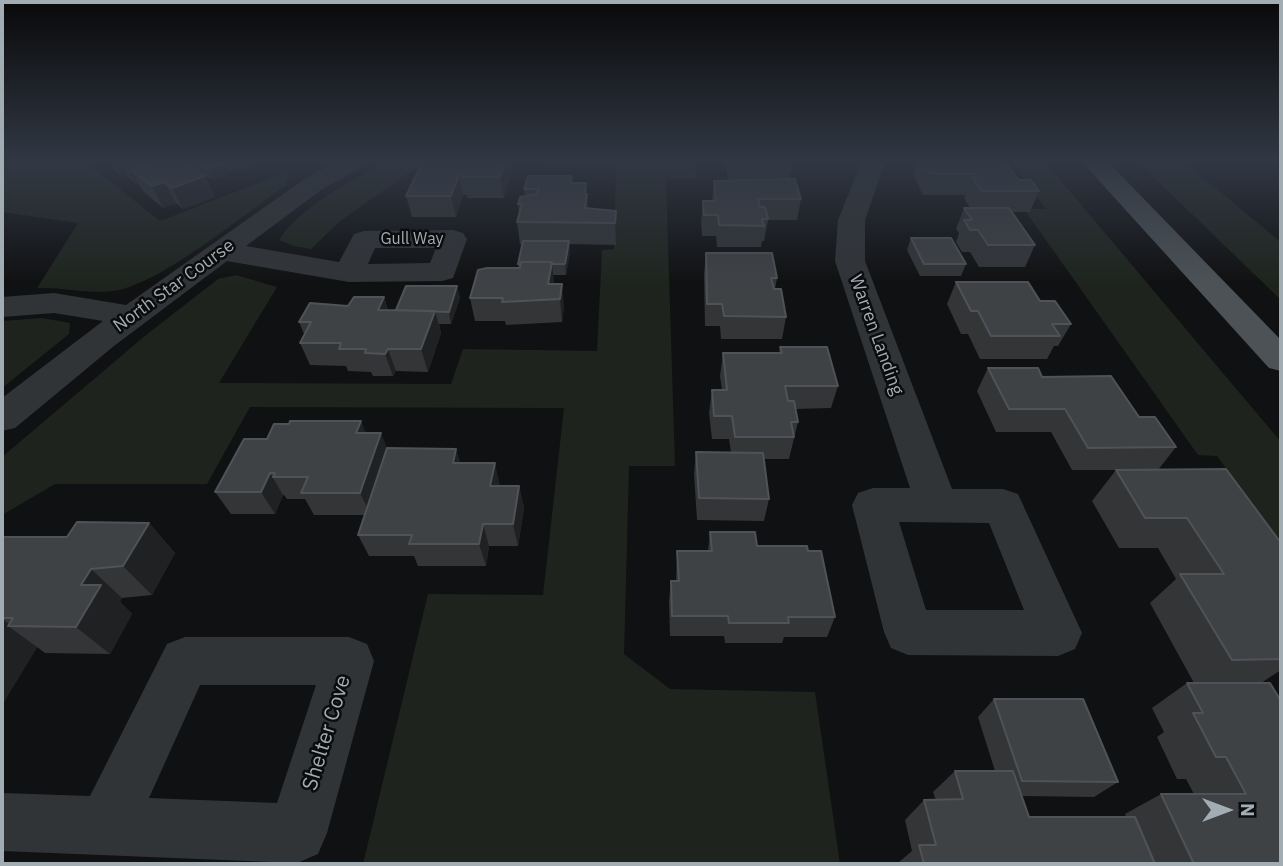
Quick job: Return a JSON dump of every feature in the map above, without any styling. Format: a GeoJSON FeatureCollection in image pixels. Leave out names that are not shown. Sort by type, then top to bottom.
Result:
{"type":"FeatureCollection","features":[{"type":"Feature","properties":{"kind":"main road"},"geometry":{"type":"LineString","coordinates":[[1133,203],[1281,360]]}},
{"type":"Feature","properties":{"kind":"street","name":"North Star Course"},"geometry":{"type":"LineString","coordinates":[[2,418],[133,316],[285,203]]}},
{"type":"Feature","properties":{"kind":"street","name":"Warren Landing"},"geometry":{"type":"LineString","coordinates":[[855,203],[848,234],[850,261],[937,505]]}},
{"type":"Feature","properties":{"kind":"street"},"geometry":{"type":"LineString","coordinates":[[222,251],[349,273]]}},
{"type":"Feature","properties":{"kind":"street"},"geometry":{"type":"LineString","coordinates":[[2,307],[54,303],[133,316]]}},
{"type":"Feature","properties":{"kind":"street","name":"Shelter Cove"},"geometry":{"type":"LineString","coordinates":[[2,822],[106,826],[297,833],[349,661],[185,661],[106,826]]}},
{"type":"Feature","properties":{"kind":"shaded area"},"geometry":{"type":"Polygon","coordinates":[[[2,203],[138,203],[160,221],[205,203],[261,203],[154,276],[132,286],[94,292],[37,288],[78,223],[2,212],[2,203]]]}},
{"type":"Feature","properties":{"kind":"shaded area"},"geometry":{"type":"Polygon","coordinates":[[[316,203],[365,203],[340,221],[311,249],[279,240],[287,228],[316,203]]]}},
{"type":"Feature","properties":{"kind":"shaded area"},"geometry":{"type":"Polygon","coordinates":[[[615,203],[667,203],[675,466],[629,466],[624,654],[670,689],[815,692],[840,864],[363,864],[428,594],[543,595],[564,408],[250,407],[207,484],[55,484],[2,515],[2,457],[146,335],[218,279],[236,275],[277,287],[219,383],[451,384],[463,349],[597,351],[602,250],[614,249],[615,203]]]}},
{"type":"Feature","properties":{"kind":"shaded area"},"geometry":{"type":"Polygon","coordinates":[[[1042,203],[1080,203],[1281,442],[1281,544],[1217,456],[1198,455],[1024,209],[1046,209],[1042,203]]]}},
{"type":"Feature","properties":{"kind":"shaded area"},"geometry":{"type":"Polygon","coordinates":[[[1181,203],[1234,203],[1281,242],[1281,300],[1181,203]]]}},
{"type":"Feature","properties":{"kind":"shaded area"},"geometry":{"type":"Polygon","coordinates":[[[42,318],[70,323],[69,334],[2,388],[2,321],[42,318]]]}},
{"type":"Feature","properties":{"kind":"building"},"geometry":{"type":"Polygon","coordinates":[[[586,203],[585,208],[616,211],[615,223],[517,222],[522,204],[518,204],[586,203]]]}},
{"type":"Feature","properties":{"kind":"building"},"geometry":{"type":"Polygon","coordinates":[[[703,203],[759,203],[760,207],[765,207],[768,219],[762,219],[764,226],[719,225],[718,215],[704,215],[703,203]]]}},
{"type":"Feature","properties":{"kind":"building"},"geometry":{"type":"Polygon","coordinates":[[[964,208],[1009,208],[1035,245],[988,245],[978,230],[970,230],[964,220],[972,220],[964,208]]]}},
{"type":"Feature","properties":{"kind":"building"},"geometry":{"type":"Polygon","coordinates":[[[911,238],[951,238],[966,264],[924,264],[911,238]]]}},
{"type":"Feature","properties":{"kind":"building"},"geometry":{"type":"Polygon","coordinates":[[[523,241],[569,241],[565,264],[518,264],[523,241]]]}},
{"type":"Feature","properties":{"kind":"building"},"geometry":{"type":"Polygon","coordinates":[[[706,253],[772,253],[777,278],[771,278],[774,289],[781,289],[786,317],[724,316],[722,304],[707,304],[706,253]]]}},
{"type":"Feature","properties":{"kind":"building"},"geometry":{"type":"Polygon","coordinates":[[[521,262],[552,262],[548,284],[562,284],[560,299],[502,302],[503,298],[470,298],[478,270],[520,268],[521,262]]]}},
{"type":"Feature","properties":{"kind":"building"},"geometry":{"type":"Polygon","coordinates":[[[956,282],[1028,282],[1040,301],[1055,301],[1071,324],[1052,324],[1060,336],[991,336],[978,311],[971,311],[956,282]]]}},
{"type":"Feature","properties":{"kind":"building"},"geometry":{"type":"Polygon","coordinates":[[[406,286],[457,286],[449,312],[396,310],[406,286]]]}},
{"type":"Feature","properties":{"kind":"building"},"geometry":{"type":"Polygon","coordinates":[[[354,297],[384,297],[378,310],[435,311],[421,349],[388,349],[385,354],[365,353],[366,349],[339,349],[341,343],[300,343],[311,322],[299,322],[310,303],[348,306],[354,297]]]}},
{"type":"Feature","properties":{"kind":"building"},"geometry":{"type":"Polygon","coordinates":[[[780,347],[827,347],[838,386],[785,386],[788,401],[794,401],[798,422],[791,422],[794,437],[735,437],[732,416],[714,416],[712,390],[727,390],[723,353],[782,353],[780,347]]]}},
{"type":"Feature","properties":{"kind":"building"},"geometry":{"type":"Polygon","coordinates":[[[988,368],[1038,368],[1042,377],[1111,376],[1139,417],[1155,417],[1176,447],[1088,448],[1065,409],[1009,409],[988,368]]]}},
{"type":"Feature","properties":{"kind":"building"},"geometry":{"type":"Polygon","coordinates":[[[290,421],[361,421],[356,433],[381,433],[360,493],[301,493],[308,477],[273,477],[275,473],[270,473],[261,492],[215,492],[244,439],[267,439],[274,424],[289,424],[290,421]]]}},
{"type":"Feature","properties":{"kind":"building"},"geometry":{"type":"Polygon","coordinates":[[[387,448],[456,449],[453,463],[495,463],[490,486],[519,486],[513,524],[483,524],[479,544],[409,544],[412,535],[358,535],[387,448]]]}},
{"type":"Feature","properties":{"kind":"building"},"geometry":{"type":"Polygon","coordinates":[[[696,452],[763,453],[769,499],[699,498],[696,452]]]}},
{"type":"Feature","properties":{"kind":"building"},"geometry":{"type":"Polygon","coordinates":[[[1226,469],[1281,543],[1281,659],[1232,660],[1180,574],[1224,574],[1187,518],[1145,518],[1116,470],[1226,469]]]}},
{"type":"Feature","properties":{"kind":"building"},"geometry":{"type":"Polygon","coordinates":[[[77,522],[149,523],[123,566],[91,569],[81,585],[101,585],[76,627],[8,626],[13,618],[2,618],[2,537],[67,537],[77,522]]]}},
{"type":"Feature","properties":{"kind":"building"},"geometry":{"type":"Polygon","coordinates":[[[710,532],[755,532],[757,546],[807,546],[808,551],[821,551],[835,617],[788,617],[789,623],[729,623],[728,616],[672,616],[671,581],[679,581],[677,551],[712,551],[710,532]]]}},
{"type":"Feature","properties":{"kind":"building"},"geometry":{"type":"Polygon","coordinates":[[[1187,683],[1270,683],[1281,701],[1281,864],[1194,864],[1161,794],[1246,794],[1226,757],[1216,757],[1193,713],[1203,713],[1187,683]]]}},
{"type":"Feature","properties":{"kind":"building"},"geometry":{"type":"Polygon","coordinates":[[[994,699],[1083,699],[1118,782],[1022,781],[994,699]]]}},
{"type":"Feature","properties":{"kind":"building"},"geometry":{"type":"Polygon","coordinates":[[[955,771],[1013,771],[1029,817],[1135,817],[1155,864],[924,864],[919,845],[936,845],[924,800],[963,799],[955,771]]]}}]}
